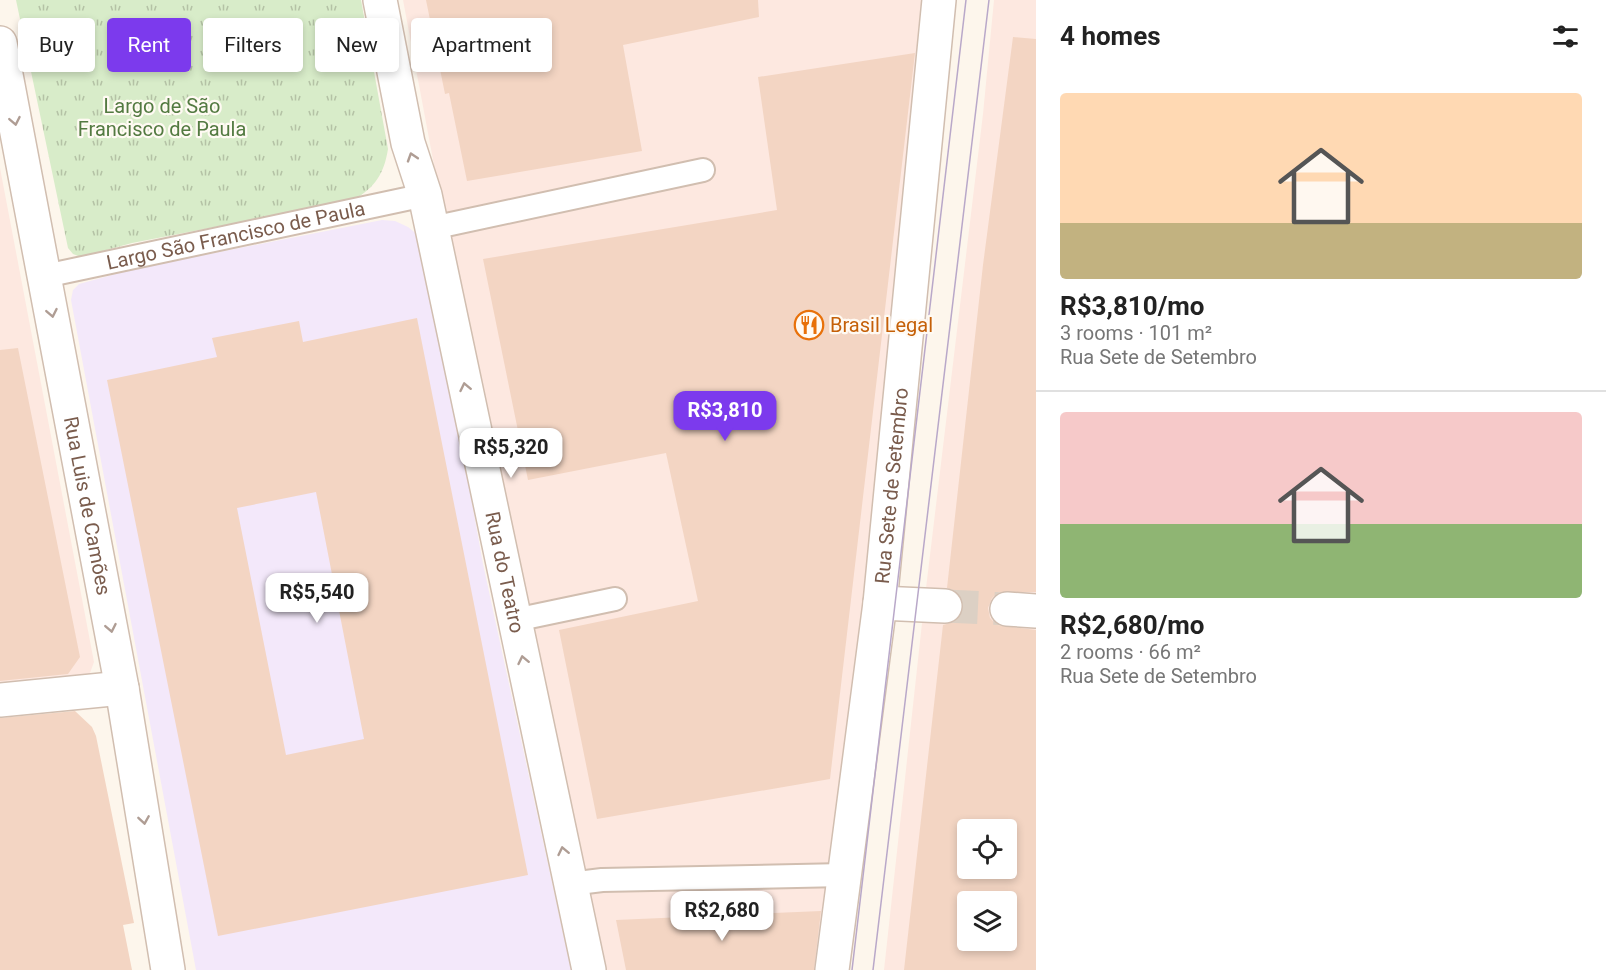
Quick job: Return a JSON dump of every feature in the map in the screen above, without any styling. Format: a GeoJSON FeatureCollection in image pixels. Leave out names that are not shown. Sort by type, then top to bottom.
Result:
{"type":"FeatureCollection","features":[{"type":"Feature","properties":{"kind":"street","name":"Rua do Teatro"},"geometry":{"type":"LineString","coordinates":[[380,0],[408,143],[425,195],[589,970]]}},
{"type":"Feature","properties":{"kind":"street","name":"Rua Sete de Setembro"},"geometry":{"type":"LineString","coordinates":[[832,970],[880,603],[939,0]]}},
{"type":"Feature","properties":{"kind":"street","name":"Rua Luis de Camões"},"geometry":{"type":"LineString","coordinates":[[0,45],[122,688],[168,970]]}},
{"type":"Feature","properties":{"kind":"street"},"geometry":{"type":"LineString","coordinates":[[880,603],[945,606]]}},
{"type":"Feature","properties":{"kind":"street"},"geometry":{"type":"LineString","coordinates":[[0,700],[122,688]]}},
{"type":"Feature","properties":{"kind":"lane"},"geometry":{"type":"LineString","coordinates":[[432,228],[703,170]]}},
{"type":"Feature","properties":{"kind":"lane","name":"Largo São Francisco de Paula"},"geometry":{"type":"LineString","coordinates":[[45,276],[425,195]]}},
{"type":"Feature","properties":{"kind":"lane"},"geometry":{"type":"LineString","coordinates":[[515,620],[615,599]]}},
{"type":"Feature","properties":{"kind":"lane"},"geometry":{"type":"LineString","coordinates":[[570,884],[602,880],[844,876]]}},
{"type":"Feature","properties":{"kind":"shaded area"},"geometry":{"type":"Polygon","coordinates":[[[403,0],[941,0],[825,970],[601,970],[417,72],[552,72],[552,18],[411,18],[411,43],[403,0]]]}},
{"type":"Feature","properties":{"kind":"shaded area"},"geometry":{"type":"Polygon","coordinates":[[[994,0],[1036,0],[1036,970],[884,970],[924,605],[983,114],[994,0]]]}},
{"type":"Feature","properties":{"kind":"shaded area"},"geometry":{"type":"Polygon","coordinates":[[[0,168],[94,662],[90,673],[82,681],[0,688],[0,168]]]}},
{"type":"Feature","properties":{"kind":"shaded area"},"geometry":{"type":"Polygon","coordinates":[[[382,220],[395,221],[408,227],[419,236],[426,248],[483,564],[571,970],[196,970],[71,300],[73,290],[79,284],[138,268],[382,220]]]}},
{"type":"Feature","properties":{"kind":"green space","name":"Largo de São Francisco de Paula"},"geometry":{"type":"Polygon","coordinates":[[[16,0],[361,0],[364,18],[315,18],[315,72],[374,72],[388,149],[384,166],[373,185],[354,200],[132,243],[81,257],[73,254],[68,248],[31,72],[95,72],[95,18],[20,18],[16,0]]]}},
{"type":"Feature","properties":{"kind":"building"},"geometry":{"type":"Polygon","coordinates":[[[426,0],[758,0],[759,17],[623,45],[642,151],[467,181],[449,93],[445,94],[441,72],[552,72],[552,18],[430,18],[426,0]]]}},
{"type":"Feature","properties":{"kind":"building"},"geometry":{"type":"Polygon","coordinates":[[[1013,37],[1036,39],[1036,592],[999,592],[992,598],[988,608],[990,618],[997,625],[1036,630],[1036,970],[904,970],[943,625],[954,622],[961,616],[964,607],[956,591],[947,588],[983,265],[1013,37]]]}},
{"type":"Feature","properties":{"kind":"building"},"geometry":{"type":"Polygon","coordinates":[[[915,53],[830,779],[597,819],[559,630],[698,601],[666,453],[528,480],[483,259],[777,210],[758,77],[915,53]]]}},
{"type":"Feature","properties":{"kind":"building"},"geometry":{"type":"Polygon","coordinates":[[[417,318],[528,875],[218,936],[107,380],[217,357],[212,338],[299,321],[303,342],[417,318]],[[316,492],[237,508],[286,755],[364,739],[316,492]]]}},
{"type":"Feature","properties":{"kind":"building"},"geometry":{"type":"Polygon","coordinates":[[[18,348],[80,657],[68,674],[0,681],[0,350],[18,348]]]}},
{"type":"Feature","properties":{"kind":"building"},"geometry":{"type":"Polygon","coordinates":[[[75,711],[92,727],[96,736],[134,923],[123,925],[132,970],[0,970],[0,718],[75,711]]]}},
{"type":"Feature","properties":{"kind":"building"},"geometry":{"type":"Polygon","coordinates":[[[821,911],[814,970],[626,970],[616,920],[821,911]]]}},
{"type":"Feature","properties":{"kind":"tunnel"},"geometry":{"type":"LineString","coordinates":[[945,606],[1007,609]]}},
{"type":"Feature","properties":{"kind":"tram line"},"geometry":{"type":"LineString","coordinates":[[852,970],[966,0]]}},
{"type":"Feature","properties":{"kind":"tram line"},"geometry":{"type":"LineString","coordinates":[[873,970],[989,0]]}},
{"type":"Feature","properties":{"kind":"place","name":"Brasil Legal"},"geometry":{"type":"Point","coordinates":[809,325]}}]}
